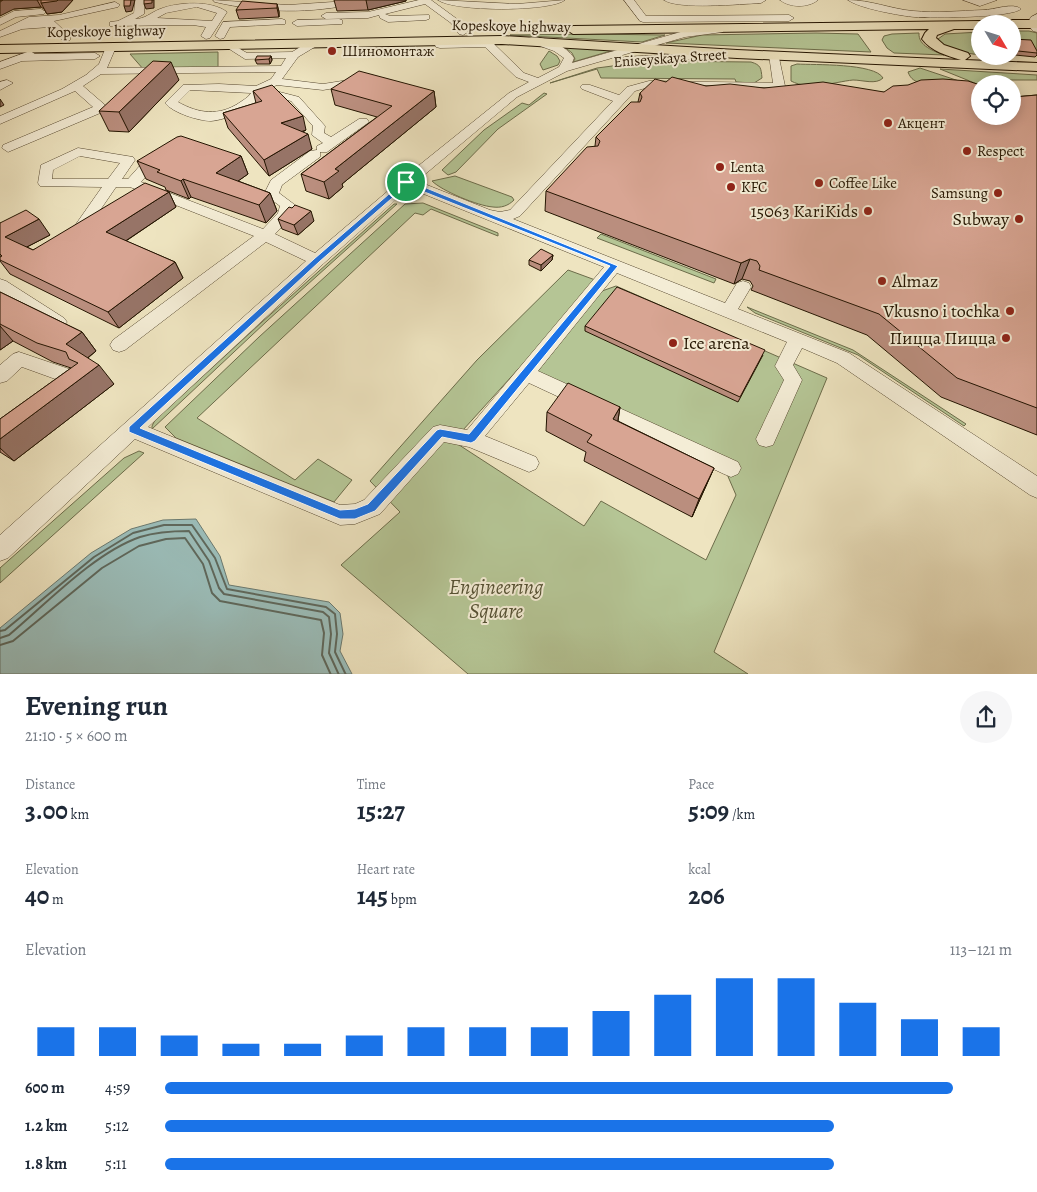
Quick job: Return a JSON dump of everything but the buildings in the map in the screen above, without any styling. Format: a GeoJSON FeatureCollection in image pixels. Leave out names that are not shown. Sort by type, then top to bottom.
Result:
{"type":"FeatureCollection","features":[{"type":"Feature","properties":{"kind":"main road"},"geometry":{"type":"LineString","coordinates":[[1021,24],[1036,24]]}},
{"type":"Feature","properties":{"kind":"main road"},"geometry":{"type":"LineString","coordinates":[[954,25],[931,33],[928,36],[930,42],[955,55],[1017,66]]}},
{"type":"Feature","properties":{"kind":"main road","name":"Kopeskoye highway"},"geometry":{"type":"LineString","coordinates":[[0,47],[66,38],[218,33],[463,32],[971,25]]}},
{"type":"Feature","properties":{"kind":"main road"},"geometry":{"type":"LineString","coordinates":[[896,60],[881,52],[874,43],[880,31],[898,26]]}},
{"type":"Feature","properties":{"kind":"main road","name":"Kopeskoye highway"},"geometry":{"type":"LineString","coordinates":[[0,47],[41,48],[112,36],[218,33],[314,43],[533,40],[737,54],[1037,67]]}},
{"type":"Feature","properties":{"kind":"street"},"geometry":{"type":"LineString","coordinates":[[112,36],[139,14],[140,0]]}},
{"type":"Feature","properties":{"kind":"street"},"geometry":{"type":"LineString","coordinates":[[218,0],[265,8],[330,6],[358,0]]}},
{"type":"Feature","properties":{"kind":"street"},"geometry":{"type":"LineString","coordinates":[[298,20],[355,21],[362,15],[426,0],[454,21],[463,32]]}},
{"type":"Feature","properties":{"kind":"street"},"geometry":{"type":"LineString","coordinates":[[443,0],[482,6],[543,4],[560,0]]}},
{"type":"Feature","properties":{"kind":"street"},"geometry":{"type":"LineString","coordinates":[[629,0],[642,19],[657,29]]}},
{"type":"Feature","properties":{"kind":"street"},"geometry":{"type":"LineString","coordinates":[[669,0],[693,3],[760,0],[765,9]]}},
{"type":"Feature","properties":{"kind":"street"},"geometry":{"type":"LineString","coordinates":[[785,0],[793,3],[806,3],[813,0]]}},
{"type":"Feature","properties":{"kind":"street"},"geometry":{"type":"LineString","coordinates":[[854,0],[888,10],[914,14],[987,13],[1016,9]]}},
{"type":"Feature","properties":{"kind":"street"},"geometry":{"type":"LineString","coordinates":[[897,0],[929,26]]}},
{"type":"Feature","properties":{"kind":"street"},"geometry":{"type":"LineString","coordinates":[[968,0],[980,3],[992,0]]}},
{"type":"Feature","properties":{"kind":"street"},"geometry":{"type":"LineString","coordinates":[[0,34],[17,28],[56,23],[115,3],[110,53],[98,71],[75,85],[0,120]]}},
{"type":"Feature","properties":{"kind":"street"},"geometry":{"type":"LineString","coordinates":[[112,36],[163,11],[198,4],[222,12],[218,33]]}},
{"type":"Feature","properties":{"kind":"street"},"geometry":{"type":"LineString","coordinates":[[0,22],[14,14],[55,11],[56,23],[66,38]]}},
{"type":"Feature","properties":{"kind":"street"},"geometry":{"type":"LineString","coordinates":[[218,33],[232,12]]}},
{"type":"Feature","properties":{"kind":"street"},"geometry":{"type":"LineString","coordinates":[[379,12],[388,19],[426,17]]}},
{"type":"Feature","properties":{"kind":"street"},"geometry":{"type":"LineString","coordinates":[[624,29],[642,19],[789,18]]}},
{"type":"Feature","properties":{"kind":"street"},"geometry":{"type":"LineString","coordinates":[[147,20],[158,22],[200,21],[218,33],[245,56],[294,55]]}},
{"type":"Feature","properties":{"kind":"street"},"geometry":{"type":"LineString","coordinates":[[218,33],[282,22]]}},
{"type":"Feature","properties":{"kind":"street","name":"Eniseyskaya Street"},"geometry":{"type":"LineString","coordinates":[[0,550],[317,260],[406,182],[513,95],[541,79],[563,70],[684,34],[722,29]]}},
{"type":"Feature","properties":{"kind":"street"},"geometry":{"type":"LineString","coordinates":[[533,40],[566,54],[569,58],[563,70]]}},
{"type":"Feature","properties":{"kind":"street"},"geometry":{"type":"LineString","coordinates":[[314,43],[294,55],[275,81],[258,90],[254,98],[236,110],[211,117],[187,112],[171,103],[187,87],[258,90],[295,99],[319,126],[318,135],[323,148]]}},
{"type":"Feature","properties":{"kind":"street"},"geometry":{"type":"LineString","coordinates":[[440,45],[488,44],[520,75],[541,79]]}},
{"type":"Feature","properties":{"kind":"street"},"geometry":{"type":"LineString","coordinates":[[0,66],[41,48]]}},
{"type":"Feature","properties":{"kind":"street","name":"Eniseyskaya Street"},"geometry":{"type":"LineString","coordinates":[[541,79],[590,66],[636,58],[737,54]]}},
{"type":"Feature","properties":{"kind":"street"},"geometry":{"type":"LineString","coordinates":[[406,182],[485,213],[500,217],[508,216],[515,213],[574,158],[607,116],[632,89],[649,84],[781,90],[774,55]]}},
{"type":"Feature","properties":{"kind":"street"},"geometry":{"type":"LineString","coordinates":[[20,58],[95,56]]}},
{"type":"Feature","properties":{"kind":"street"},"geometry":{"type":"LineString","coordinates":[[98,71],[284,69]]}},
{"type":"Feature","properties":{"kind":"street"},"geometry":{"type":"LineString","coordinates":[[275,81],[323,87],[361,81],[370,83]]}},
{"type":"Feature","properties":{"kind":"street"},"geometry":{"type":"LineString","coordinates":[[8,148],[101,108],[75,85]]}},
{"type":"Feature","properties":{"kind":"street"},"geometry":{"type":"LineString","coordinates":[[586,88],[621,100]]}},
{"type":"Feature","properties":{"kind":"street"},"geometry":{"type":"LineString","coordinates":[[607,116],[624,116]]}},
{"type":"Feature","properties":{"kind":"street"},"geometry":{"type":"LineString","coordinates":[[119,345],[265,235],[285,215],[288,205],[271,194],[276,183],[323,148],[363,122]]}},
{"type":"Feature","properties":{"kind":"street"},"geometry":{"type":"LineString","coordinates":[[132,183],[159,152],[169,151]]}},
{"type":"Feature","properties":{"kind":"street"},"geometry":{"type":"LineString","coordinates":[[63,241],[78,232],[112,184],[128,160],[78,152],[46,168],[45,182],[112,184],[132,183],[265,235],[317,260]]}},
{"type":"Feature","properties":{"kind":"street"},"geometry":{"type":"LineString","coordinates":[[485,213],[517,233],[614,266],[843,358],[870,385],[1037,488]]}},
{"type":"Feature","properties":{"kind":"street"},"geometry":{"type":"LineString","coordinates":[[471,439],[614,266]]}},
{"type":"Feature","properties":{"kind":"street"},"geometry":{"type":"LineString","coordinates":[[0,285],[58,322]]}},
{"type":"Feature","properties":{"kind":"street"},"geometry":{"type":"LineString","coordinates":[[728,312],[744,288]]}},
{"type":"Feature","properties":{"kind":"street"},"geometry":{"type":"LineString","coordinates":[[766,439],[793,380],[784,366],[797,340]]}},
{"type":"Feature","properties":{"kind":"street"},"geometry":{"type":"LineString","coordinates":[[0,376],[18,359],[74,378],[49,393]]}},
{"type":"Feature","properties":{"kind":"street"},"geometry":{"type":"LineString","coordinates":[[526,373],[732,468]]}},
{"type":"Feature","properties":{"kind":"street"},"geometry":{"type":"LineString","coordinates":[[132,429],[340,515],[355,514],[372,508],[440,433],[471,439],[529,463]]}},
{"type":"Feature","properties":{"kind":"green space"},"geometry":{"type":"Polygon","coordinates":[[[1021,31],[1037,33],[1037,51],[1021,46],[1021,31]]]}},
{"type":"Feature","properties":{"kind":"green space"},"geometry":{"type":"Polygon","coordinates":[[[919,33],[919,38],[924,45],[944,55],[894,53],[887,48],[882,40],[884,36],[892,34],[919,33]]]}},
{"type":"Feature","properties":{"kind":"green space"},"geometry":{"type":"Polygon","coordinates":[[[971,33],[971,53],[946,46],[938,39],[945,34],[971,33]]]}},
{"type":"Feature","properties":{"kind":"green space"},"geometry":{"type":"Polygon","coordinates":[[[858,34],[871,52],[666,43],[702,35],[858,34]]]}},
{"type":"Feature","properties":{"kind":"green space"},"geometry":{"type":"Polygon","coordinates":[[[510,35],[665,35],[642,42],[510,35]]]}},
{"type":"Feature","properties":{"kind":"green space"},"geometry":{"type":"Polygon","coordinates":[[[562,45],[614,50],[573,62],[575,59],[572,53],[562,45]]]}},
{"type":"Feature","properties":{"kind":"green space"},"geometry":{"type":"Polygon","coordinates":[[[549,51],[557,56],[560,61],[558,65],[543,70],[540,64],[549,51]]]}},
{"type":"Feature","properties":{"kind":"green space"},"geometry":{"type":"Polygon","coordinates":[[[218,52],[218,67],[144,70],[130,54],[218,52]]]}},
{"type":"Feature","properties":{"kind":"green space"},"geometry":{"type":"Polygon","coordinates":[[[651,61],[751,62],[760,67],[762,78],[754,83],[736,82],[735,79],[601,78],[597,69],[550,83],[597,68],[651,61]]]}},
{"type":"Feature","properties":{"kind":"green space"},"geometry":{"type":"Polygon","coordinates":[[[797,64],[857,67],[878,73],[883,78],[873,82],[853,80],[814,86],[798,84],[791,81],[791,66],[797,64]]]}},
{"type":"Feature","properties":{"kind":"green space"},"geometry":{"type":"Polygon","coordinates":[[[920,68],[971,85],[971,87],[923,84],[910,77],[908,72],[920,68]]]}},
{"type":"Feature","properties":{"kind":"green space"},"geometry":{"type":"Polygon","coordinates":[[[940,69],[1037,75],[1037,80],[1021,80],[1021,75],[971,75],[971,82],[940,69]]]}},
{"type":"Feature","properties":{"kind":"green space"},"geometry":{"type":"Polygon","coordinates":[[[544,93],[547,94],[498,129],[456,172],[448,175],[442,170],[484,130],[522,103],[529,105],[544,93]]]}},
{"type":"Feature","properties":{"kind":"green space"},"geometry":{"type":"Polygon","coordinates":[[[455,176],[512,197],[514,200],[502,207],[486,206],[452,193],[432,181],[455,176]]]}},
{"type":"Feature","properties":{"kind":"green space"},"geometry":{"type":"Polygon","coordinates":[[[423,203],[498,233],[498,236],[431,209],[423,215],[415,213],[197,418],[295,480],[318,459],[352,480],[334,502],[176,438],[165,427],[259,337],[405,204],[423,203]]]}},
{"type":"Feature","properties":{"kind":"green space"},"geometry":{"type":"Polygon","coordinates":[[[394,204],[397,204],[267,321],[152,429],[155,420],[394,204]]]}},
{"type":"Feature","properties":{"kind":"green space"},"geometry":{"type":"Polygon","coordinates":[[[601,234],[716,279],[714,283],[597,238],[601,234]]]}},
{"type":"Feature","properties":{"kind":"green space","name":"Engineering Square"},"geometry":{"type":"Polygon","coordinates":[[[568,270],[598,281],[453,441],[584,526],[601,501],[706,560],[736,495],[720,458],[537,372],[602,291],[616,286],[827,378],[714,652],[748,674],[468,674],[341,565],[400,512],[370,481],[477,360],[568,270]]]}},
{"type":"Feature","properties":{"kind":"green space"},"geometry":{"type":"Polygon","coordinates":[[[747,307],[853,350],[966,424],[964,426],[858,355],[755,313],[747,307]]]}},
{"type":"Feature","properties":{"kind":"green space"},"geometry":{"type":"Polygon","coordinates":[[[139,451],[144,453],[0,583],[0,568],[124,458],[139,451]]]}},
{"type":"Feature","properties":{"kind":"water"},"geometry":{"type":"Polygon","coordinates":[[[196,519],[220,556],[229,585],[329,602],[340,613],[343,634],[340,651],[352,674],[0,674],[0,628],[91,553],[131,529],[163,520],[196,519]]]}},
{"type":"Feature","properties":{"kind":"place","name":"Шиномонтаж"},"geometry":{"type":"Point","coordinates":[332,51]}},
{"type":"Feature","properties":{"kind":"place","name":"Акцент"},"geometry":{"type":"Point","coordinates":[888,123]}},
{"type":"Feature","properties":{"kind":"place","name":"Respect"},"geometry":{"type":"Point","coordinates":[967,151]}},
{"type":"Feature","properties":{"kind":"place","name":"Lenta"},"geometry":{"type":"Point","coordinates":[720,167]}},
{"type":"Feature","properties":{"kind":"place","name":"Coffee Like"},"geometry":{"type":"Point","coordinates":[819,183]}},
{"type":"Feature","properties":{"kind":"place","name":"KFC"},"geometry":{"type":"Point","coordinates":[731,187]}},
{"type":"Feature","properties":{"kind":"place","name":"Samsung"},"geometry":{"type":"Point","coordinates":[998,193]}},
{"type":"Feature","properties":{"kind":"place","name":"15063 KariKids"},"geometry":{"type":"Point","coordinates":[868,211]}},
{"type":"Feature","properties":{"kind":"place","name":"Subway"},"geometry":{"type":"Point","coordinates":[1019,219]}},
{"type":"Feature","properties":{"kind":"place","name":"Almaz"},"geometry":{"type":"Point","coordinates":[882,281]}},
{"type":"Feature","properties":{"kind":"place","name":"Vkusno i tochka"},"geometry":{"type":"Point","coordinates":[1010,311]}},
{"type":"Feature","properties":{"kind":"place","name":"Пицца Пицца"},"geometry":{"type":"Point","coordinates":[1006,338]}},
{"type":"Feature","properties":{"kind":"place","name":"Ice arena"},"geometry":{"type":"Point","coordinates":[673,343]}},
{"type":"Feature","properties":{"kind":"route"},"geometry":{"type":"LineString","coordinates":[[406,182],[614,266],[471,439],[440,433],[372,508],[355,514],[340,515],[132,429],[317,260],[406,182]]}}]}
